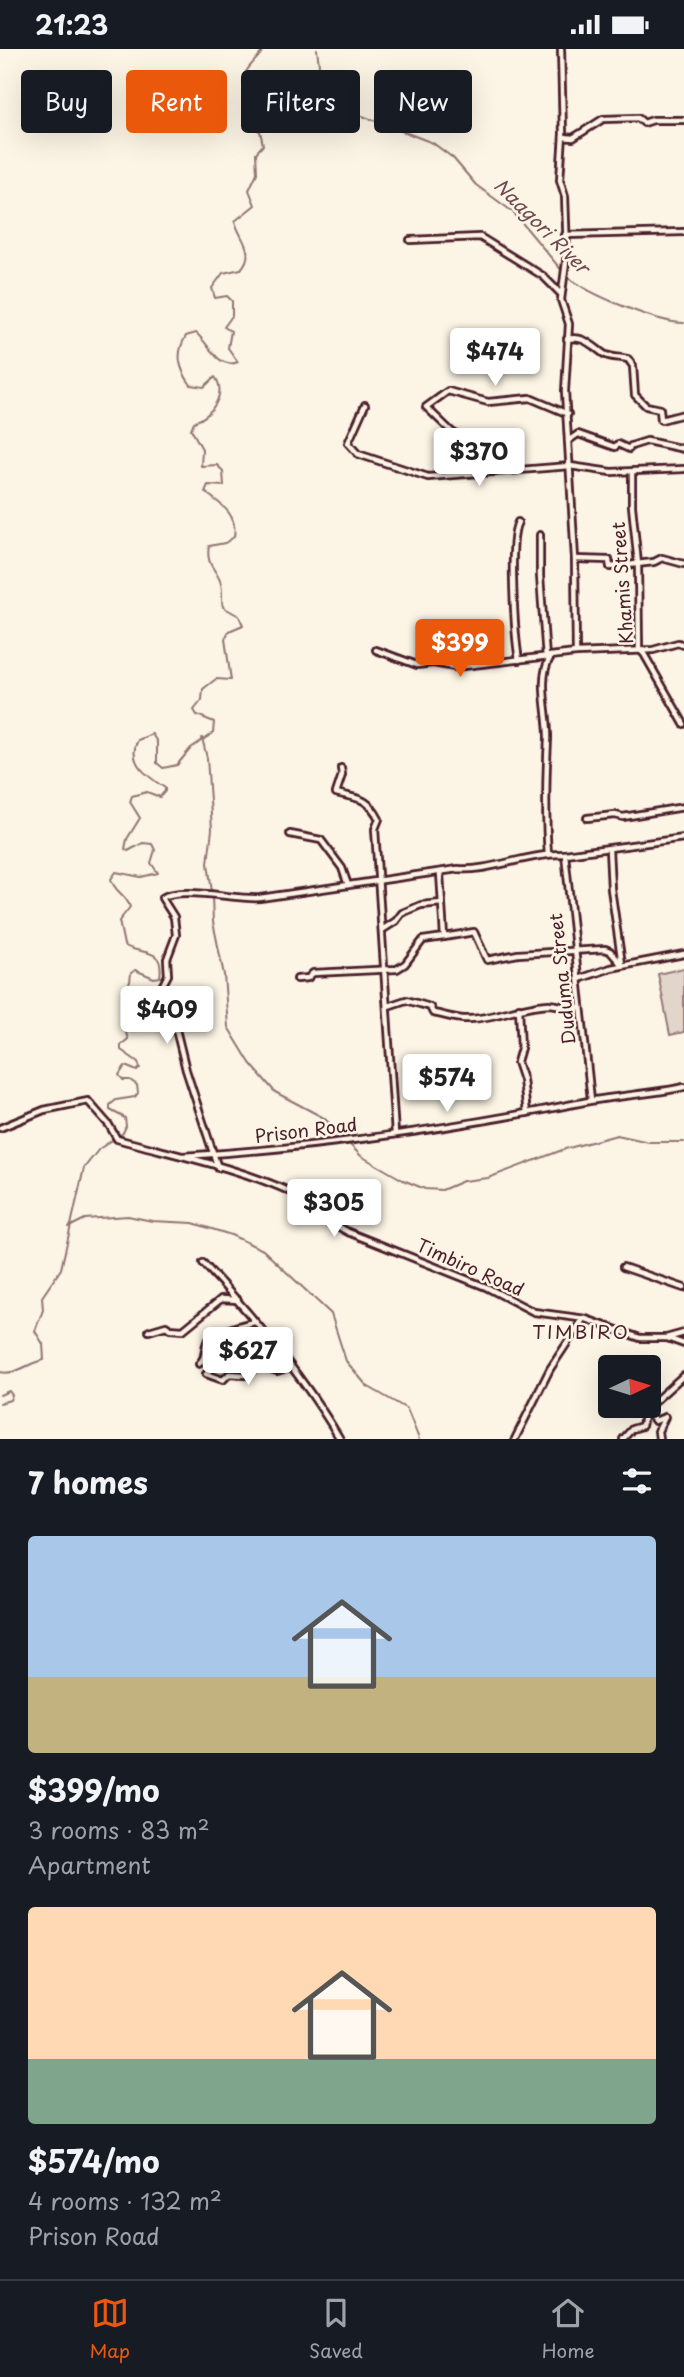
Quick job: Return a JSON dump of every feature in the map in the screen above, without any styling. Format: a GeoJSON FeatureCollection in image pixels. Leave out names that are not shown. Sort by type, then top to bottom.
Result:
{"type":"FeatureCollection","features":[{"type":"Feature","properties":{"kind":"street"},"geometry":{"type":"LineString","coordinates":[[561,49],[563,137],[560,180],[565,196],[567,254],[565,284],[561,295]]}},
{"type":"Feature","properties":{"kind":"street"},"geometry":{"type":"LineString","coordinates":[[563,137],[573,138],[603,119],[638,118],[644,123],[653,120],[684,120]]}},
{"type":"Feature","properties":{"kind":"street"},"geometry":{"type":"LineString","coordinates":[[565,235],[684,232]]}},
{"type":"Feature","properties":{"kind":"street"},"geometry":{"type":"LineString","coordinates":[[410,240],[481,237],[543,276],[561,295],[569,324],[565,366],[575,559],[576,653]]}},
{"type":"Feature","properties":{"kind":"street"},"geometry":{"type":"LineString","coordinates":[[567,339],[575,337],[594,344],[606,356],[628,359],[633,366],[635,395],[646,406],[660,409],[662,420],[684,414]]}},
{"type":"Feature","properties":{"kind":"street"},"geometry":{"type":"LineString","coordinates":[[512,468],[452,432],[426,407],[449,391],[488,402],[530,398],[568,414]]}},
{"type":"Feature","properties":{"kind":"street"},"geometry":{"type":"LineString","coordinates":[[365,405],[348,443],[358,454],[428,477],[478,475],[512,468],[570,465],[632,472],[684,469]]}},
{"type":"Feature","properties":{"kind":"street"},"geometry":{"type":"LineString","coordinates":[[568,441],[578,434],[629,449],[647,441],[684,449]]}},
{"type":"Feature","properties":{"kind":"street","name":"Khamis Street"},"geometry":{"type":"LineString","coordinates":[[632,472],[632,506],[638,564],[639,649],[684,723]]}},
{"type":"Feature","properties":{"kind":"street"},"geometry":{"type":"LineString","coordinates":[[518,522],[515,526],[513,568],[515,642],[519,660]]}},
{"type":"Feature","properties":{"kind":"street"},"geometry":{"type":"LineString","coordinates":[[540,535],[548,738],[544,798],[548,853]]}},
{"type":"Feature","properties":{"kind":"street"},"geometry":{"type":"LineString","coordinates":[[575,559],[609,560],[610,567],[667,558],[684,564]]}},
{"type":"Feature","properties":{"kind":"street"},"geometry":{"type":"LineString","coordinates":[[376,650],[417,666],[433,663],[455,667],[546,659],[576,653],[661,649],[678,643],[684,645]]}},
{"type":"Feature","properties":{"kind":"street"},"geometry":{"type":"LineString","coordinates":[[341,768],[342,775],[335,793],[361,798],[379,820],[375,829],[395,1134]]}},
{"type":"Feature","properties":{"kind":"street"},"geometry":{"type":"LineString","coordinates":[[587,818],[615,815],[623,817],[684,807]]}},
{"type":"Feature","properties":{"kind":"street"},"geometry":{"type":"LineString","coordinates":[[290,834],[321,840],[342,868],[348,885]]}},
{"type":"Feature","properties":{"kind":"street"},"geometry":{"type":"LineString","coordinates":[[218,1168],[186,1070],[173,1017],[159,992],[168,975],[167,959],[176,935],[174,917],[162,898],[168,894],[187,891],[193,895],[221,894],[231,898],[242,896],[245,899],[458,869],[472,870],[548,853],[565,854],[684,838]]}},
{"type":"Feature","properties":{"kind":"street"},"geometry":{"type":"LineString","coordinates":[[608,849],[622,965]]}},
{"type":"Feature","properties":{"kind":"street","name":"Duduma Street"},"geometry":{"type":"LineString","coordinates":[[565,854],[591,1101]]}},
{"type":"Feature","properties":{"kind":"street"},"geometry":{"type":"LineString","coordinates":[[440,873],[444,937]]}},
{"type":"Feature","properties":{"kind":"street"},"geometry":{"type":"LineString","coordinates":[[382,930],[397,921],[402,913],[421,905],[442,903]]}},
{"type":"Feature","properties":{"kind":"street"},"geometry":{"type":"LineString","coordinates":[[297,979],[308,978],[313,973],[385,972],[405,964],[423,940],[474,932],[487,960],[510,955],[605,949],[622,965]]}},
{"type":"Feature","properties":{"kind":"street"},"geometry":{"type":"LineString","coordinates":[[579,979],[622,965],[684,954]]}},
{"type":"Feature","properties":{"kind":"street"},"geometry":{"type":"LineString","coordinates":[[388,1006],[406,1000],[430,1007],[433,1013],[461,1019],[510,1013],[519,1008],[552,1003],[566,1009],[580,1008]]}},
{"type":"Feature","properties":{"kind":"street"},"geometry":{"type":"LineString","coordinates":[[519,1008],[521,1048],[517,1062],[523,1080],[527,1113]]}},
{"type":"Feature","properties":{"kind":"street","name":"Prison Road"},"geometry":{"type":"LineString","coordinates":[[179,1156],[395,1134],[684,1087]]}},
{"type":"Feature","properties":{"kind":"street","name":"Timbiro Road"},"geometry":{"type":"LineString","coordinates":[[0,1128],[44,1110],[88,1101],[109,1125],[117,1139],[256,1177],[293,1193],[335,1226],[486,1287],[534,1312],[583,1319],[640,1338],[666,1338],[684,1333]]}},
{"type":"Feature","properties":{"kind":"street"},"geometry":{"type":"LineString","coordinates":[[203,1263],[238,1300],[340,1439]]}},
{"type":"Feature","properties":{"kind":"street"},"geometry":{"type":"LineString","coordinates":[[623,1267],[684,1288]]}},
{"type":"Feature","properties":{"kind":"street"},"geometry":{"type":"LineString","coordinates":[[149,1331],[166,1326],[183,1330],[221,1299],[238,1300]]}},
{"type":"Feature","properties":{"kind":"street"},"geometry":{"type":"LineString","coordinates":[[515,1439],[548,1372],[583,1319]]}},
{"type":"Feature","properties":{"kind":"street"},"geometry":{"type":"LineString","coordinates":[[200,1364],[205,1358],[207,1342],[213,1335],[255,1322]]}},
{"type":"Feature","properties":{"kind":"street"},"geometry":{"type":"LineString","coordinates":[[666,1338],[684,1344]]}},
{"type":"Feature","properties":{"kind":"street"},"geometry":{"type":"LineString","coordinates":[[206,1374],[223,1380],[229,1374],[245,1375],[259,1365],[276,1371],[289,1367]]}},
{"type":"Feature","properties":{"kind":"street"},"geometry":{"type":"LineString","coordinates":[[662,1395],[684,1375]]}},
{"type":"Feature","properties":{"kind":"street"},"geometry":{"type":"LineString","coordinates":[[653,1418],[655,1420],[665,1417],[658,1431],[659,1439]]}},
{"type":"Feature","properties":{"kind":"street"},"geometry":{"type":"LineString","coordinates":[[622,1439],[632,1429],[642,1426],[644,1418]]}},
{"type":"Feature","properties":{"kind":"shaded area"},"geometry":{"type":"Polygon","coordinates":[[[684,968],[684,1032],[670,1035],[658,974],[684,968]]]}},
{"type":"Feature","properties":{"kind":"waterway"},"geometry":{"type":"LineString","coordinates":[[0,1372],[12,1372],[44,1360],[43,1344],[35,1331],[43,1310],[42,1297],[61,1269],[84,1168],[99,1149],[123,1133],[126,1126],[125,1118],[110,1110],[110,1105],[116,1100],[135,1097],[138,1093],[137,1085],[130,1080],[123,1080],[119,1075],[125,1066],[137,1071],[140,1068],[138,1062],[121,1050],[121,1045],[128,1039],[125,1030],[131,1021],[124,1007],[122,992],[135,970],[154,978],[160,977],[161,967],[159,960],[150,953],[124,945],[119,921],[130,907],[111,879],[116,872],[141,877],[158,873],[151,863],[155,850],[152,844],[143,843],[128,851],[125,849],[127,839],[140,818],[130,802],[132,796],[147,792],[160,797],[165,788],[140,768],[135,748],[138,740],[152,734],[157,742],[157,763],[163,768],[177,765],[191,748],[213,733],[214,722],[197,715],[194,710],[202,700],[203,689],[216,679],[231,680],[225,639],[229,631],[243,625],[239,616],[223,607],[221,584],[208,553],[209,546],[225,543],[234,537],[231,515],[205,492],[208,485],[224,486],[223,471],[217,465],[201,466],[202,449],[191,429],[194,422],[207,415],[216,403],[218,383],[215,377],[204,387],[191,385],[181,367],[180,349],[186,336],[196,333],[219,359],[224,362],[238,362],[228,348],[231,331],[224,327],[232,316],[232,301],[227,296],[215,298],[212,288],[223,273],[241,269],[246,263],[246,245],[235,221],[255,205],[249,190],[257,173],[256,153],[263,145],[260,131],[250,126],[244,117],[268,107],[267,95],[244,86],[244,80],[247,71],[264,49]]}},
{"type":"Feature","properties":{"kind":"waterway"},"geometry":{"type":"LineString","coordinates":[[317,49],[317,70]]}},
{"type":"Feature","properties":{"kind":"waterway","name":"Naagori River"},"geometry":{"type":"LineString","coordinates":[[360,115],[433,143],[453,158],[476,185],[513,212],[563,272]]}},
{"type":"Feature","properties":{"kind":"waterway","name":"Naagori River"},"geometry":{"type":"LineString","coordinates":[[567,276],[590,291],[623,306],[672,322],[684,323]]}},
{"type":"Feature","properties":{"kind":"waterway"},"geometry":{"type":"LineString","coordinates":[[202,738],[207,758],[212,829],[208,863],[212,892]]}},
{"type":"Feature","properties":{"kind":"waterway"},"geometry":{"type":"LineString","coordinates":[[212,897],[213,922],[224,975],[228,1027],[250,1063],[275,1092],[324,1118],[361,1156],[403,1180],[425,1189],[442,1190],[463,1181],[488,1178],[565,1149],[617,1135],[649,1142],[684,1142]]}},
{"type":"Feature","properties":{"kind":"waterway"},"geometry":{"type":"LineString","coordinates":[[69,1227],[85,1219],[128,1216],[152,1221],[193,1223],[231,1235],[263,1250],[331,1314],[346,1361],[367,1386],[407,1409],[419,1439]]}},
{"type":"Feature","properties":{"kind":"waterway"},"geometry":{"type":"LineString","coordinates":[[0,1395],[9,1391],[12,1395],[10,1400],[0,1403]]}},
{"type":"Feature","properties":{"kind":"district","name":"TIMBIRO"},"geometry":{"type":"Point","coordinates":[581,1332]}}]}
